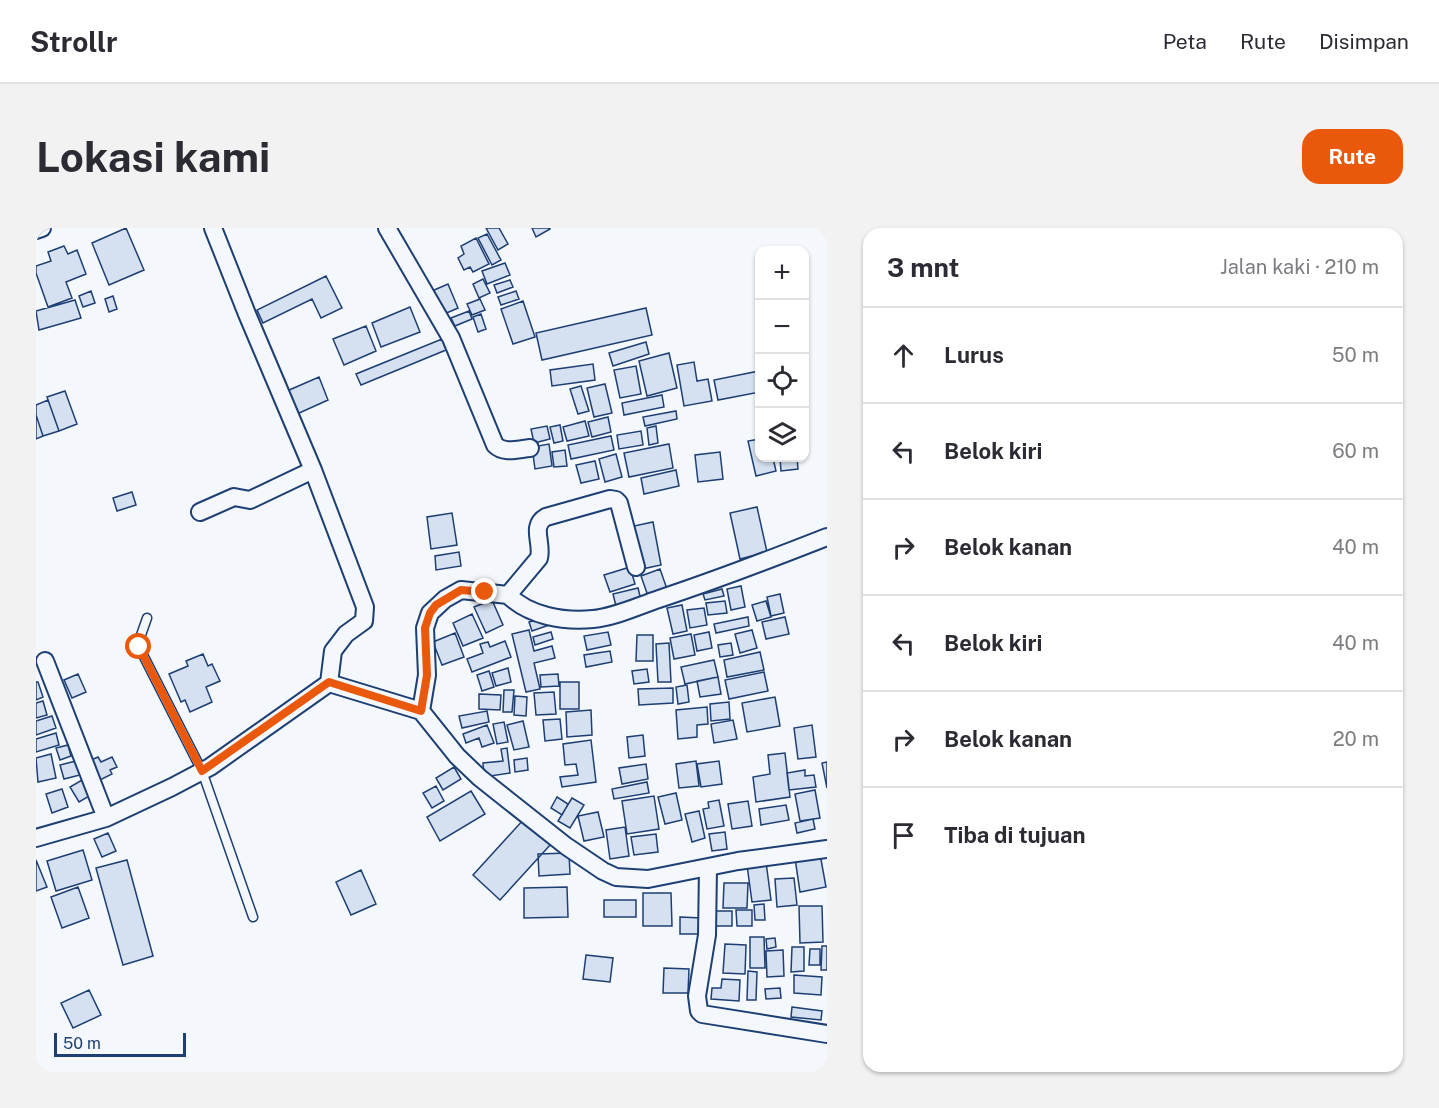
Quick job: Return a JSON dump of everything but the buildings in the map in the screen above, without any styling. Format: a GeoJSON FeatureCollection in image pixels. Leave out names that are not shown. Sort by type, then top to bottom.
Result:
{"type":"FeatureCollection","features":[{"type":"Feature","properties":{"kind":"street"},"geometry":{"type":"LineString","coordinates":[[36,230],[42,228]]}},
{"type":"Feature","properties":{"kind":"street"},"geometry":{"type":"LineString","coordinates":[[36,838],[106,818],[202,771],[329,682],[333,651],[346,633],[364,621],[366,614],[356,580],[314,470],[213,228]]}},
{"type":"Feature","properties":{"kind":"street"},"geometry":{"type":"LineString","coordinates":[[387,228],[451,338],[495,445],[505,451],[530,448]]}},
{"type":"Feature","properties":{"kind":"street"},"geometry":{"type":"LineString","coordinates":[[200,512],[234,497],[250,500],[314,470]]}},
{"type":"Feature","properties":{"kind":"street"},"geometry":{"type":"LineString","coordinates":[[508,595],[539,558],[541,552],[537,527],[540,520],[610,499],[619,503],[636,567]]}},
{"type":"Feature","properties":{"kind":"street"},"geometry":{"type":"LineString","coordinates":[[421,711],[427,675],[425,628],[430,613],[436,605],[461,590],[508,595],[526,610],[556,618],[576,620],[602,618],[723,578],[827,537]]}},
{"type":"Feature","properties":{"kind":"street"},"geometry":{"type":"LineString","coordinates":[[45,662],[106,818]]}},
{"type":"Feature","properties":{"kind":"street"},"geometry":{"type":"LineString","coordinates":[[329,682],[421,711],[457,756],[480,778],[566,846],[616,877],[648,879],[759,858],[827,849]]}},
{"type":"Feature","properties":{"kind":"street"},"geometry":{"type":"LineString","coordinates":[[708,868],[706,935],[697,996],[699,1011],[702,1014],[827,1034]]}},
{"type":"Feature","properties":{"kind":"lane"},"geometry":{"type":"LineString","coordinates":[[147,618],[139,647],[202,771],[253,917]]}},
{"type":"Feature","properties":{"kind":"route"},"geometry":{"type":"LineString","coordinates":[[139,647],[202,771],[329,682],[421,711],[427,675],[425,628],[430,613],[445,598],[461,590],[485,592]]}}]}
